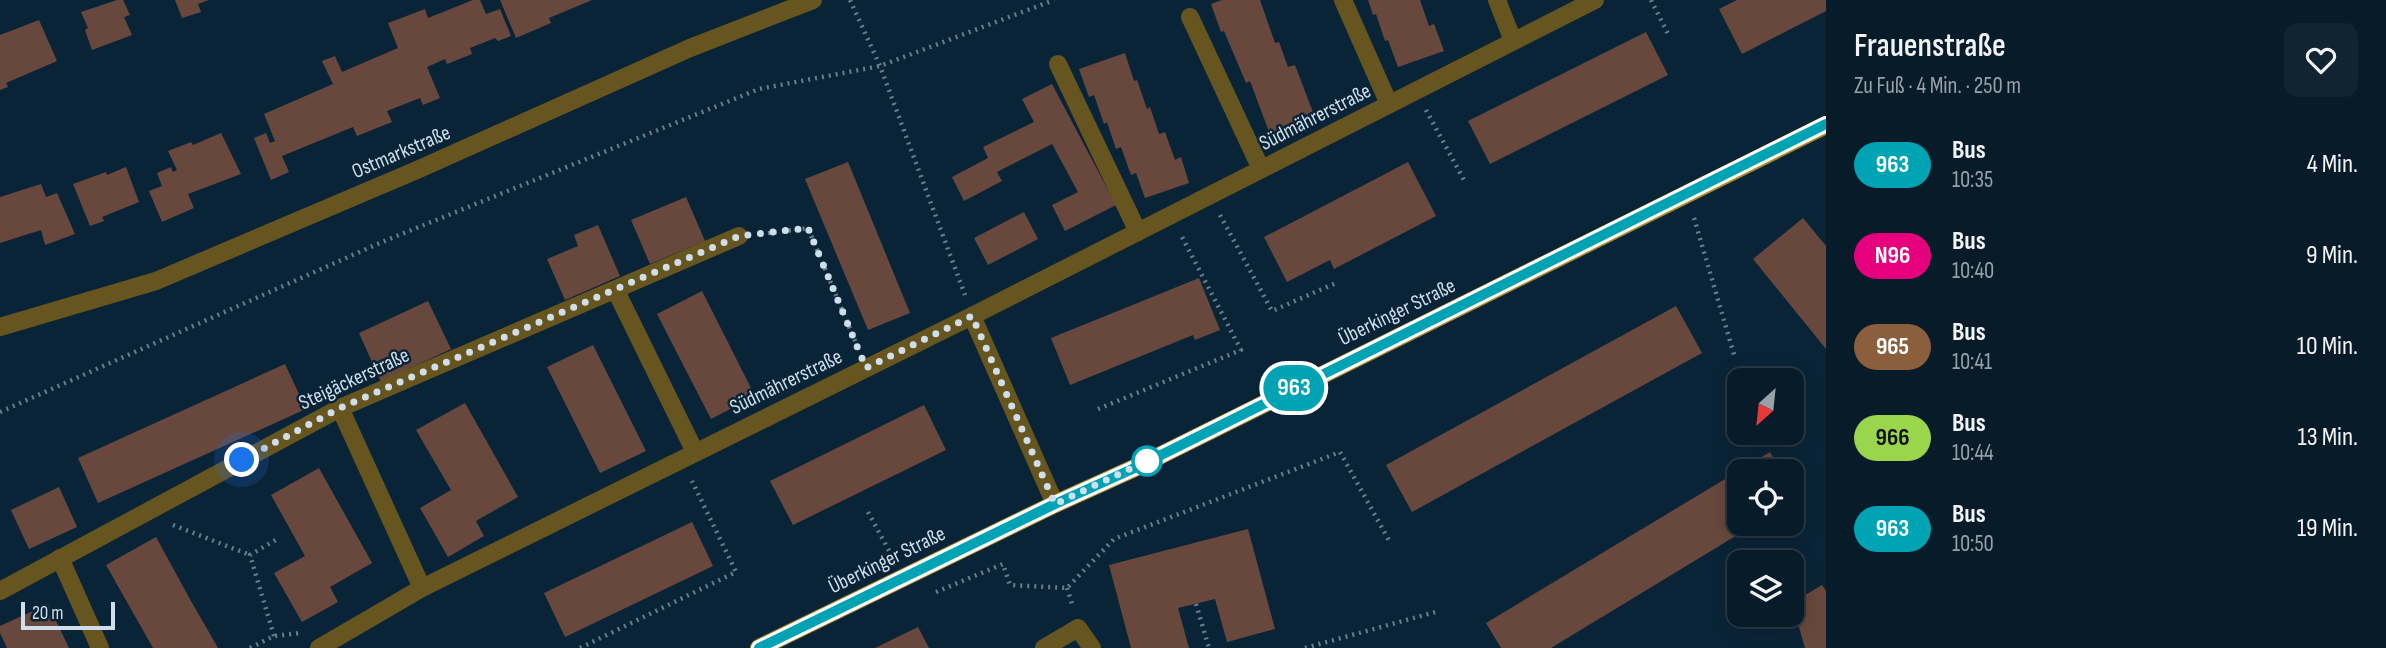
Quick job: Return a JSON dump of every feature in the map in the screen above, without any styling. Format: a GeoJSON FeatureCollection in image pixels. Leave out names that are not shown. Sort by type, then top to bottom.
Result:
{"type":"FeatureCollection","features":[{"type":"Feature","properties":{"kind":"main road","name":"Überkinger Straße"},"geometry":{"type":"LineString","coordinates":[[760,648],[1055,504],[1139,466],[1826,125]]}},
{"type":"Feature","properties":{"kind":"street","name":"Ostmarkstraße"},"geometry":{"type":"LineString","coordinates":[[0,327],[156,281],[417,170],[690,48],[813,0]]}},
{"type":"Feature","properties":{"kind":"street","name":"Südmährerstraße"},"geometry":{"type":"LineString","coordinates":[[1343,0],[1389,104]]}},
{"type":"Feature","properties":{"kind":"street"},"geometry":{"type":"LineString","coordinates":[[1497,0],[1513,41]]}},
{"type":"Feature","properties":{"kind":"street","name":"Südmährerstraße"},"geometry":{"type":"LineString","coordinates":[[319,648],[422,589],[972,316],[1595,0]]}},
{"type":"Feature","properties":{"kind":"street","name":"Südmährerstraße"},"geometry":{"type":"LineString","coordinates":[[1190,17],[1261,169]]}},
{"type":"Feature","properties":{"kind":"street"},"geometry":{"type":"LineString","coordinates":[[1058,64],[1138,232]]}},
{"type":"Feature","properties":{"kind":"street","name":"Steigäckerstraße"},"geometry":{"type":"LineString","coordinates":[[0,591],[340,408],[739,236]]}},
{"type":"Feature","properties":{"kind":"street"},"geometry":{"type":"LineString","coordinates":[[616,291],[688,455]]}},
{"type":"Feature","properties":{"kind":"street"},"geometry":{"type":"LineString","coordinates":[[972,316],[1055,504]]}},
{"type":"Feature","properties":{"kind":"street"},"geometry":{"type":"LineString","coordinates":[[340,408],[422,589]]}},
{"type":"Feature","properties":{"kind":"street"},"geometry":{"type":"LineString","coordinates":[[60,558],[100,648]]}},
{"type":"Feature","properties":{"kind":"street"},"geometry":{"type":"LineString","coordinates":[[1044,648],[1078,628],[1092,648]]}},
{"type":"Feature","properties":{"kind":"path"},"geometry":{"type":"LineString","coordinates":[[850,0],[880,66],[972,316]]}},
{"type":"Feature","properties":{"kind":"path"},"geometry":{"type":"LineString","coordinates":[[0,412],[382,242],[759,89],[880,66],[1054,0]]}},
{"type":"Feature","properties":{"kind":"path"},"geometry":{"type":"LineString","coordinates":[[1651,0],[1668,34]]}},
{"type":"Feature","properties":{"kind":"path"},"geometry":{"type":"LineString","coordinates":[[1416,91],[1465,182]]}},
{"type":"Feature","properties":{"kind":"path"},"geometry":{"type":"LineString","coordinates":[[1686,193],[1735,358]]}},
{"type":"Feature","properties":{"kind":"path"},"geometry":{"type":"LineString","coordinates":[[1210,195],[1272,312],[1336,284]]}},
{"type":"Feature","properties":{"kind":"path"},"geometry":{"type":"LineString","coordinates":[[1098,409],[1241,350],[1171,215]]}},
{"type":"Feature","properties":{"kind":"path"},"geometry":{"type":"LineString","coordinates":[[739,236],[808,228],[866,368]]}},
{"type":"Feature","properties":{"kind":"path"},"geometry":{"type":"LineString","coordinates":[[921,569],[932,594],[1003,564],[1010,585],[1068,588],[1114,539],[1340,452],[1391,544]]}},
{"type":"Feature","properties":{"kind":"path"},"geometry":{"type":"LineString","coordinates":[[580,648],[736,572],[688,455]]}},
{"type":"Feature","properties":{"kind":"path"},"geometry":{"type":"LineString","coordinates":[[868,512],[903,577]]}},
{"type":"Feature","properties":{"kind":"path"},"geometry":{"type":"LineString","coordinates":[[144,513],[250,555]]}},
{"type":"Feature","properties":{"kind":"path"},"geometry":{"type":"LineString","coordinates":[[250,555],[279,538]]}},
{"type":"Feature","properties":{"kind":"path"},"geometry":{"type":"LineString","coordinates":[[250,555],[274,636]]}},
{"type":"Feature","properties":{"kind":"path"},"geometry":{"type":"LineString","coordinates":[[1196,604],[1209,648]]}},
{"type":"Feature","properties":{"kind":"path"},"geometry":{"type":"LineString","coordinates":[[1305,648],[1439,611]]}},
{"type":"Feature","properties":{"kind":"building"},"geometry":{"type":"Polygon","coordinates":[[[123,0],[130,15],[124,17],[132,35],[92,50],[85,30],[88,28],[81,12],[123,0]]]}},
{"type":"Feature","properties":{"kind":"building"},"geometry":{"type":"Polygon","coordinates":[[[175,0],[209,0],[198,4],[201,12],[182,18],[175,0]]]}},
{"type":"Feature","properties":{"kind":"building"},"geometry":{"type":"Polygon","coordinates":[[[473,0],[480,0],[486,14],[500,9],[511,36],[498,41],[495,38],[470,48],[472,54],[447,64],[445,59],[427,67],[440,98],[423,105],[420,98],[387,111],[392,122],[357,136],[353,127],[282,156],[289,172],[271,180],[254,138],[266,133],[270,143],[275,141],[264,114],[333,84],[322,61],[335,56],[342,72],[398,48],[388,23],[425,9],[428,18],[473,0]]]}},
{"type":"Feature","properties":{"kind":"building"},"geometry":{"type":"Polygon","coordinates":[[[500,0],[592,0],[549,18],[551,23],[516,38],[500,0]]]}},
{"type":"Feature","properties":{"kind":"building"},"geometry":{"type":"Polygon","coordinates":[[[1222,0],[1260,0],[1275,43],[1279,42],[1288,67],[1295,65],[1316,120],[1271,137],[1250,81],[1246,83],[1224,31],[1221,32],[1211,4],[1222,0]]]}},
{"type":"Feature","properties":{"kind":"building"},"geometry":{"type":"Polygon","coordinates":[[[1368,0],[1420,0],[1429,26],[1434,24],[1444,51],[1398,67],[1368,0]]]}},
{"type":"Feature","properties":{"kind":"building"},"geometry":{"type":"Polygon","coordinates":[[[1737,0],[1826,0],[1826,11],[1742,54],[1719,9],[1737,0]]]}},
{"type":"Feature","properties":{"kind":"building"},"geometry":{"type":"Polygon","coordinates":[[[39,20],[57,61],[6,83],[8,87],[0,90],[0,35],[39,20]]]}},
{"type":"Feature","properties":{"kind":"building"},"geometry":{"type":"Polygon","coordinates":[[[1646,32],[1668,75],[1490,164],[1468,121],[1646,32]]]}},
{"type":"Feature","properties":{"kind":"building"},"geometry":{"type":"Polygon","coordinates":[[[1125,53],[1134,81],[1137,80],[1147,109],[1150,107],[1159,134],[1165,132],[1175,160],[1181,157],[1189,183],[1145,198],[1136,173],[1131,175],[1121,147],[1116,149],[1094,95],[1089,97],[1079,69],[1125,53]]]}},
{"type":"Feature","properties":{"kind":"building"},"geometry":{"type":"Polygon","coordinates":[[[1052,84],[1116,205],[1065,231],[1052,205],[1078,192],[1052,144],[997,172],[1002,181],[964,201],[952,177],[988,158],[983,147],[1034,122],[1022,99],[1052,84]]]}},
{"type":"Feature","properties":{"kind":"building"},"geometry":{"type":"Polygon","coordinates":[[[221,133],[241,174],[188,194],[194,208],[162,222],[149,191],[162,186],[157,173],[171,167],[173,172],[177,170],[168,151],[191,142],[193,145],[221,133]]]}},
{"type":"Feature","properties":{"kind":"building"},"geometry":{"type":"Polygon","coordinates":[[[848,162],[910,313],[868,330],[805,179],[848,162]]]}},
{"type":"Feature","properties":{"kind":"building"},"geometry":{"type":"Polygon","coordinates":[[[1408,162],[1436,216],[1334,269],[1330,260],[1287,282],[1264,237],[1408,162]]]}},
{"type":"Feature","properties":{"kind":"building"},"geometry":{"type":"Polygon","coordinates":[[[126,167],[139,202],[102,217],[104,221],[90,226],[73,184],[126,167]]]}},
{"type":"Feature","properties":{"kind":"building"},"geometry":{"type":"Polygon","coordinates":[[[41,184],[46,197],[57,193],[75,234],[45,245],[41,230],[0,243],[0,197],[41,184]]]}},
{"type":"Feature","properties":{"kind":"building"},"geometry":{"type":"Polygon","coordinates":[[[686,197],[705,241],[650,264],[631,220],[686,197]]]}},
{"type":"Feature","properties":{"kind":"building"},"geometry":{"type":"Polygon","coordinates":[[[1024,212],[1038,239],[988,265],[974,238],[1024,212]]]}},
{"type":"Feature","properties":{"kind":"building"},"geometry":{"type":"Polygon","coordinates":[[[1803,218],[1826,246],[1826,349],[1753,259],[1803,218]]]}},
{"type":"Feature","properties":{"kind":"building"},"geometry":{"type":"Polygon","coordinates":[[[598,225],[620,276],[565,300],[547,259],[578,246],[574,235],[598,225]]]}},
{"type":"Feature","properties":{"kind":"building"},"geometry":{"type":"Polygon","coordinates":[[[1199,278],[1220,330],[1195,340],[1193,335],[1070,385],[1051,338],[1199,278]]]}},
{"type":"Feature","properties":{"kind":"building"},"geometry":{"type":"Polygon","coordinates":[[[702,291],[755,396],[711,419],[657,314],[702,291]]]}},
{"type":"Feature","properties":{"kind":"building"},"geometry":{"type":"Polygon","coordinates":[[[428,301],[451,349],[381,382],[359,333],[428,301]]]}},
{"type":"Feature","properties":{"kind":"building"},"geometry":{"type":"Polygon","coordinates":[[[1676,306],[1702,353],[1412,512],[1386,465],[1676,306]]]}},
{"type":"Feature","properties":{"kind":"building"},"geometry":{"type":"Polygon","coordinates":[[[593,345],[646,451],[600,473],[547,367],[593,345]]]}},
{"type":"Feature","properties":{"kind":"building"},"geometry":{"type":"Polygon","coordinates":[[[285,364],[306,409],[98,503],[78,458],[285,364]]]}},
{"type":"Feature","properties":{"kind":"building"},"geometry":{"type":"Polygon","coordinates":[[[465,403],[518,497],[476,521],[484,536],[448,557],[420,508],[451,490],[416,430],[465,403]]]}},
{"type":"Feature","properties":{"kind":"building"},"geometry":{"type":"Polygon","coordinates":[[[924,405],[946,450],[793,525],[770,481],[924,405]]]}},
{"type":"Feature","properties":{"kind":"building"},"geometry":{"type":"Polygon","coordinates":[[[1770,452],[1774,459],[1758,459],[1770,452]]]}},
{"type":"Feature","properties":{"kind":"building"},"geometry":{"type":"Polygon","coordinates":[[[319,468],[372,563],[330,587],[338,602],[302,622],[274,573],[305,556],[271,495],[319,468]]]}},
{"type":"Feature","properties":{"kind":"building"},"geometry":{"type":"Polygon","coordinates":[[[1727,478],[1727,536],[1736,536],[1551,648],[1501,648],[1486,623],[1727,478]]]}},
{"type":"Feature","properties":{"kind":"building"},"geometry":{"type":"Polygon","coordinates":[[[59,487],[77,527],[29,549],[11,510],[59,487]]]}},
{"type":"Feature","properties":{"kind":"building"},"geometry":{"type":"Polygon","coordinates":[[[692,522],[713,566],[565,637],[544,593],[692,522]]]}},
{"type":"Feature","properties":{"kind":"building"},"geometry":{"type":"Polygon","coordinates":[[[1248,529],[1275,629],[1227,642],[1215,599],[1178,608],[1189,648],[1131,648],[1109,565],[1248,529]]]}},
{"type":"Feature","properties":{"kind":"building"},"geometry":{"type":"Polygon","coordinates":[[[156,537],[218,648],[153,648],[106,565],[156,537]]]}},
{"type":"Feature","properties":{"kind":"building"},"geometry":{"type":"Polygon","coordinates":[[[1822,585],[1826,591],[1826,648],[1805,648],[1799,627],[1804,627],[1804,596],[1822,585]]]}},
{"type":"Feature","properties":{"kind":"building"},"geometry":{"type":"Polygon","coordinates":[[[48,604],[69,648],[7,648],[0,633],[0,626],[48,604]]]}},
{"type":"Feature","properties":{"kind":"building"},"geometry":{"type":"Polygon","coordinates":[[[918,627],[929,648],[875,648],[918,627]]]}},
{"type":"Feature","properties":{"kind":"bus line","name":"963"},"geometry":{"type":"LineString","coordinates":[[759,648],[1139,466],[1826,124]]}},
{"type":"Feature","properties":{"kind":"route"},"geometry":{"type":"LineString","coordinates":[[242,460],[340,408],[739,236],[808,228],[866,368],[972,316],[1055,504],[1147,461]]}}]}
